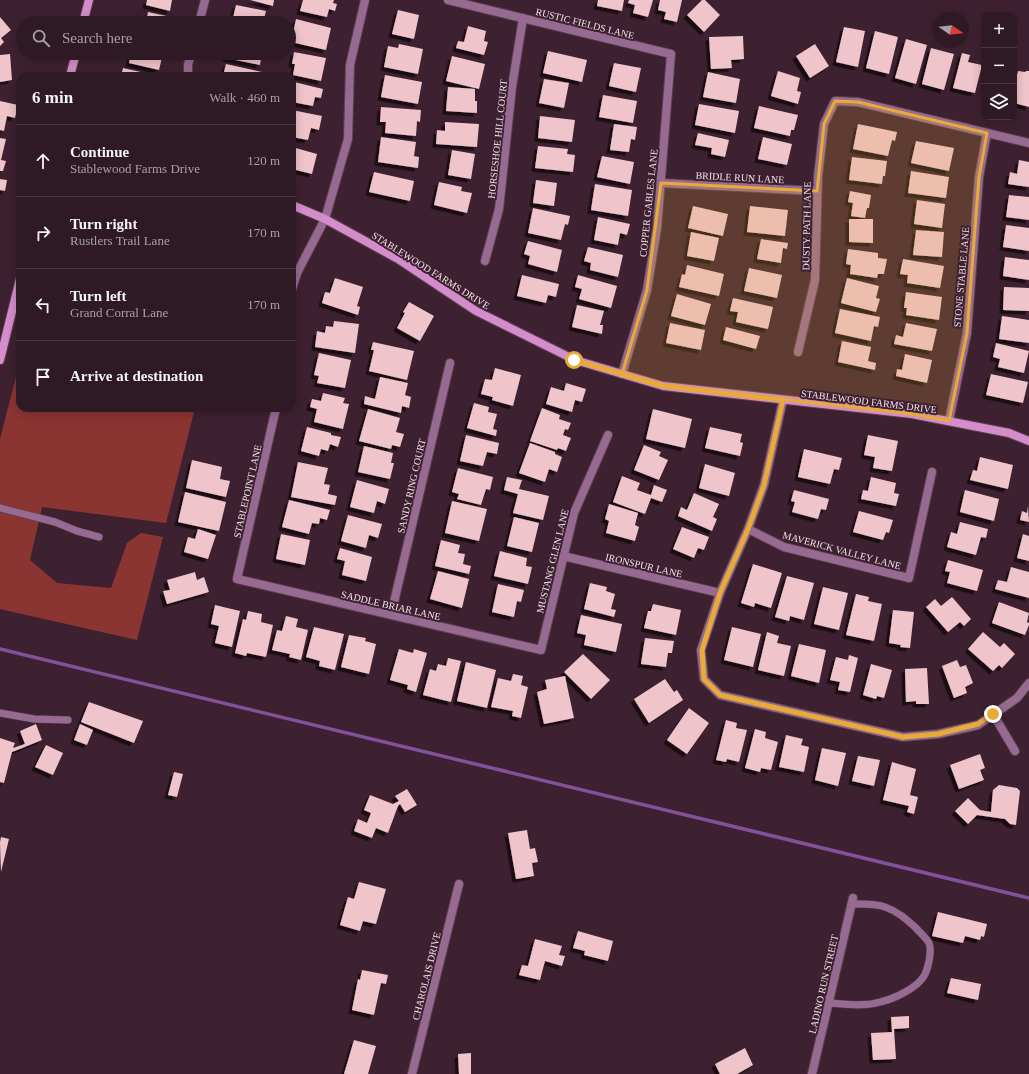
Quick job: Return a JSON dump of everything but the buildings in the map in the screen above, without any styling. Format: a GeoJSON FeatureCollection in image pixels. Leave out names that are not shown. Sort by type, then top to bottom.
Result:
{"type":"FeatureCollection","features":[{"type":"Feature","properties":{"kind":"street"},"geometry":{"type":"LineString","coordinates":[[85,16],[89,0]]}},
{"type":"Feature","properties":{"kind":"street"},"geometry":{"type":"LineString","coordinates":[[201,16],[205,0]]}},
{"type":"Feature","properties":{"kind":"street"},"geometry":{"type":"LineString","coordinates":[[296,276],[326,219],[348,139],[350,65],[365,0]]}},
{"type":"Feature","properties":{"kind":"street","name":"RUSTIC FIELDS LANE"},"geometry":{"type":"LineString","coordinates":[[448,0],[671,54]]}},
{"type":"Feature","properties":{"kind":"street","name":"HORSESHOE HILL COURT"},"geometry":{"type":"LineString","coordinates":[[485,261],[499,209],[512,87],[523,18]]}},
{"type":"Feature","properties":{"kind":"street","name":"COPPER GABLES LANE"},"geometry":{"type":"LineString","coordinates":[[622,374],[647,290],[657,228],[671,54]]}},
{"type":"Feature","properties":{"kind":"street"},"geometry":{"type":"LineString","coordinates":[[71,72],[74,60]]}},
{"type":"Feature","properties":{"kind":"street"},"geometry":{"type":"LineString","coordinates":[[188,72],[189,60]]}},
{"type":"Feature","properties":{"kind":"street","name":"DUSTY PATH LANE"},"geometry":{"type":"LineString","coordinates":[[798,352],[815,280],[817,191],[824,124],[835,101],[858,102],[987,133]]}},
{"type":"Feature","properties":{"kind":"street"},"geometry":{"type":"LineString","coordinates":[[987,133],[1029,143]]}},
{"type":"Feature","properties":{"kind":"street","name":"STONE STABLE LANE"},"geometry":{"type":"LineString","coordinates":[[949,421],[967,333],[980,177],[987,133]]}},
{"type":"Feature","properties":{"kind":"street","name":"BRIDLE RUN LANE"},"geometry":{"type":"LineString","coordinates":[[661,183],[817,191]]}},
{"type":"Feature","properties":{"kind":"street","name":"STABLEWOOD FARMS DRIVE"},"geometry":{"type":"LineString","coordinates":[[296,207],[326,219],[398,260],[476,311],[574,360],[663,386],[912,414],[1009,433],[1029,441]]}},
{"type":"Feature","properties":{"kind":"street"},"geometry":{"type":"LineString","coordinates":[[0,360],[16,295]]}},
{"type":"Feature","properties":{"kind":"street","name":"SANDY RING COURT"},"geometry":{"type":"LineString","coordinates":[[391,615],[450,363]]}},
{"type":"Feature","properties":{"kind":"street"},"geometry":{"type":"LineString","coordinates":[[783,400],[764,485],[748,529],[720,593],[702,650],[704,679],[720,695],[903,737],[938,734],[978,724],[1017,698],[1029,683]]}},
{"type":"Feature","properties":{"kind":"street","name":"STABLEPOINT LANE"},"geometry":{"type":"LineString","coordinates":[[237,578],[275,412]]}},
{"type":"Feature","properties":{"kind":"street","name":"MUSTANG GLEN LANE"},"geometry":{"type":"LineString","coordinates":[[541,650],[574,513],[608,435]]}},
{"type":"Feature","properties":{"kind":"street","name":"MAVERICK VALLEY LANE"},"geometry":{"type":"LineString","coordinates":[[748,529],[784,547],[909,578],[932,472]]}},
{"type":"Feature","properties":{"kind":"street","name":"IRONSPUR LANE"},"geometry":{"type":"LineString","coordinates":[[563,556],[720,593]]}},
{"type":"Feature","properties":{"kind":"street","name":"SADDLE BRIAR LANE"},"geometry":{"type":"LineString","coordinates":[[237,578],[541,650]]}},
{"type":"Feature","properties":{"kind":"street"},"geometry":{"type":"LineString","coordinates":[[993,714],[1015,751]]}},
{"type":"Feature","properties":{"kind":"street","name":"CHAROLAIS DRIVE"},"geometry":{"type":"LineString","coordinates":[[412,1074],[459,884]]}},
{"type":"Feature","properties":{"kind":"street","name":"LADINO RUN STREET"},"geometry":{"type":"LineString","coordinates":[[812,1074],[852,901]]}},
{"type":"Feature","properties":{"kind":"lane"},"geometry":{"type":"LineString","coordinates":[[0,508],[55,522],[77,531],[98,537]]}},
{"type":"Feature","properties":{"kind":"lane"},"geometry":{"type":"LineString","coordinates":[[0,713],[34,720],[68,720]]}},
{"type":"Feature","properties":{"kind":"lane"},"geometry":{"type":"LineString","coordinates":[[828,1003],[850,1005],[880,1003],[893,999],[905,992],[924,977],[930,957],[930,944],[925,937],[900,914],[883,906],[852,901]]}},
{"type":"Feature","properties":{"kind":"highlighted area"},"geometry":{"type":"Polygon","coordinates":[[[835,101],[858,102],[987,133],[979,177],[967,333],[949,421],[912,414],[663,386],[622,374],[647,290],[661,183],[817,191],[824,124],[835,101]]]}},
{"type":"Feature","properties":{"kind":"shaded area"},"geometry":{"type":"Polygon","coordinates":[[[16,377],[16,412],[194,412],[166,523],[42,507],[30,560],[57,583],[111,588],[127,543],[141,533],[163,537],[137,640],[0,609],[0,439],[16,377]]]}},
{"type":"Feature","properties":{"kind":"waterway"},"geometry":{"type":"LineString","coordinates":[[0,649],[1029,898]]}},
{"type":"Feature","properties":{"kind":"route"},"geometry":{"type":"LineString","coordinates":[[574,360],[663,386],[783,400],[764,485],[748,529],[720,593],[702,650],[704,679],[720,695],[903,737],[938,734],[978,724],[993,714]]}}]}
